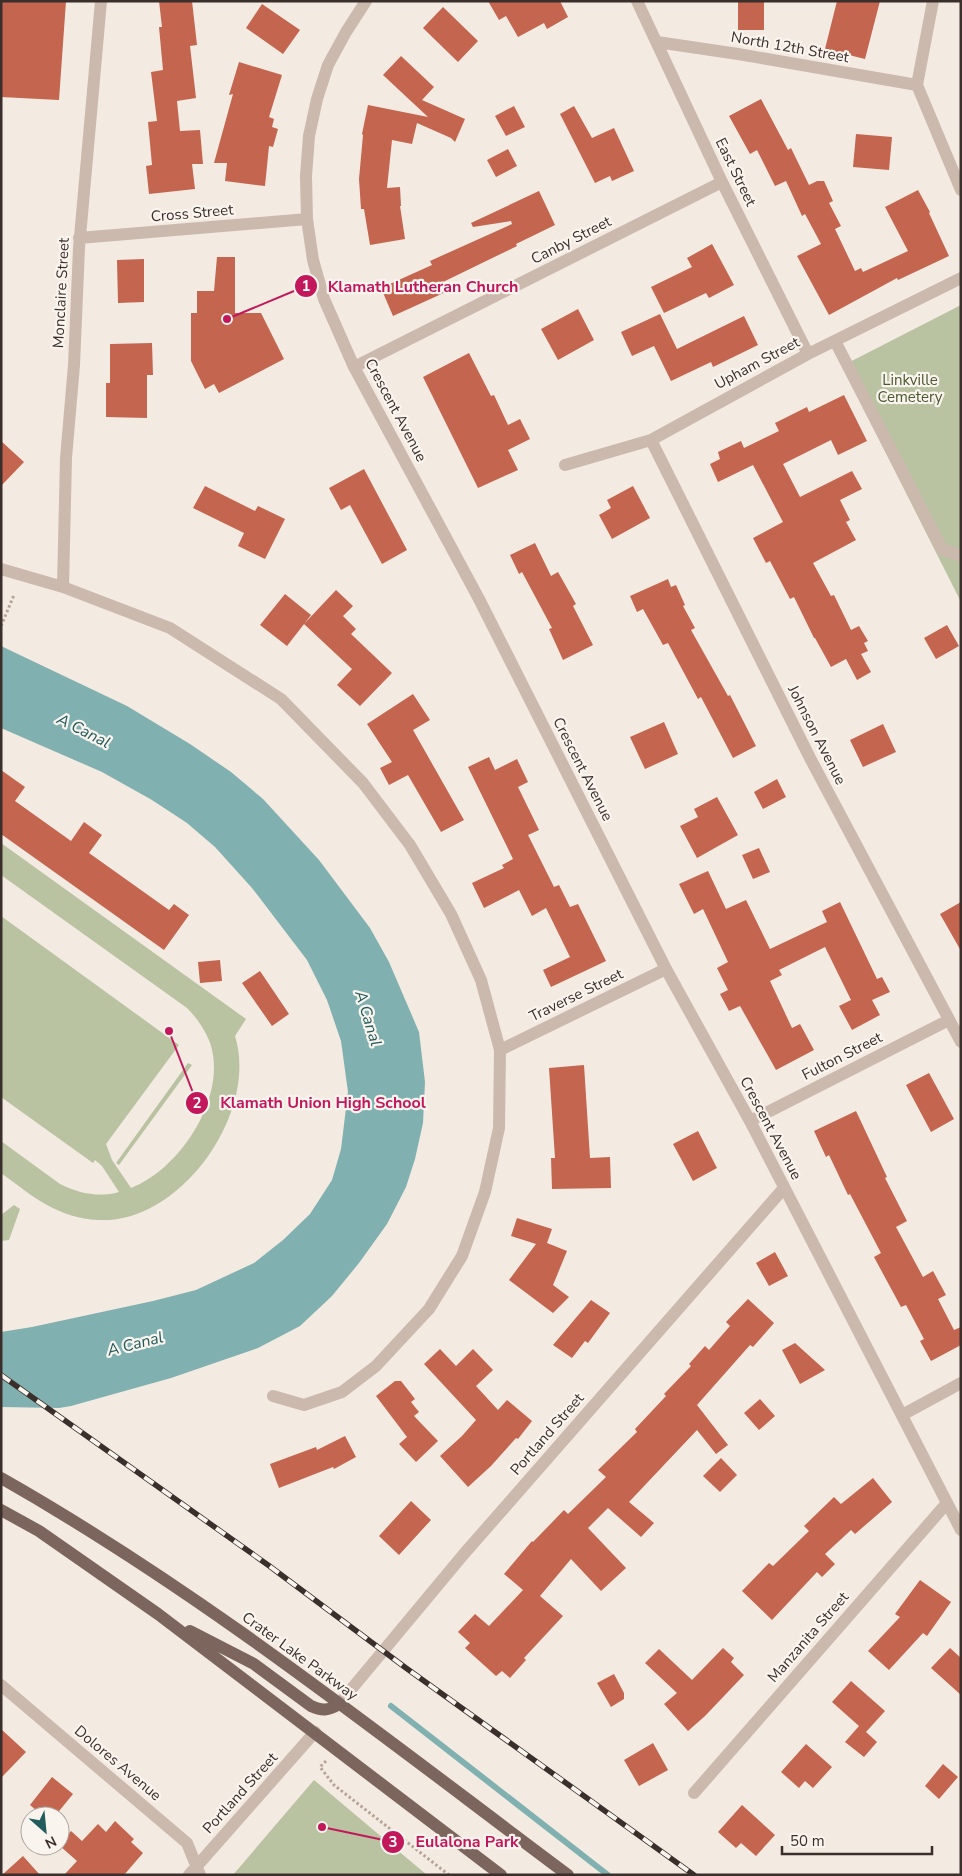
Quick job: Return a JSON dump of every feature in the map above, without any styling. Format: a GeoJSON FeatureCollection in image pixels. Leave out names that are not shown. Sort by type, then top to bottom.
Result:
{"type":"FeatureCollection","features":[{"type":"Feature","properties":{"kind":"main road","name":"Crater Lake Parkway"},"geometry":{"type":"LineString","coordinates":[[1,1478],[160,1575],[339,1704],[568,1875]]}},
{"type":"Feature","properties":{"kind":"main road"},"geometry":{"type":"LineString","coordinates":[[1,1510],[39,1531],[158,1614],[501,1875]]}},
{"type":"Feature","properties":{"kind":"main road"},"geometry":{"type":"LineString","coordinates":[[158,1614],[254,1664],[311,1706],[320,1710],[328,1710],[339,1704]]}},
{"type":"Feature","properties":{"kind":"street","name":"Monclaire Street"},"geometry":{"type":"LineString","coordinates":[[63,587],[66,458],[74,365],[80,238],[101,1]]}},
{"type":"Feature","properties":{"kind":"street","name":"Crescent Avenue"},"geometry":{"type":"LineString","coordinates":[[366,1],[328,65],[317,99],[309,136],[306,176],[308,219],[313,260],[324,298],[354,367],[479,598],[666,969],[750,1121],[961,1530]]}},
{"type":"Feature","properties":{"kind":"street","name":"East Street"},"geometry":{"type":"LineString","coordinates":[[637,1],[722,182],[808,354]]}},
{"type":"Feature","properties":{"kind":"street"},"geometry":{"type":"LineString","coordinates":[[933,1],[917,85],[961,190]]}},
{"type":"Feature","properties":{"kind":"street","name":"North 12th Street"},"geometry":{"type":"LineString","coordinates":[[657,42],[917,85]]}},
{"type":"Feature","properties":{"kind":"street","name":"Canby Street"},"geometry":{"type":"LineString","coordinates":[[354,367],[722,182]]}},
{"type":"Feature","properties":{"kind":"street","name":"Cross Street"},"geometry":{"type":"LineString","coordinates":[[80,238],[308,219]]}},
{"type":"Feature","properties":{"kind":"street","name":"Upham Street"},"geometry":{"type":"LineString","coordinates":[[565,465],[651,440],[808,354],[961,278]]}},
{"type":"Feature","properties":{"kind":"street"},"geometry":{"type":"LineString","coordinates":[[835,340],[942,549],[961,556]]}},
{"type":"Feature","properties":{"kind":"street","name":"Johnson Avenue"},"geometry":{"type":"LineString","coordinates":[[651,440],[810,758],[961,1042]]}},
{"type":"Feature","properties":{"kind":"street"},"geometry":{"type":"LineString","coordinates":[[1,569],[63,587],[170,628],[281,699],[363,783],[410,845],[451,914],[481,980],[500,1050],[499,1128],[485,1192],[462,1256],[430,1309],[376,1366],[342,1392],[304,1405],[273,1396]]}},
{"type":"Feature","properties":{"kind":"street","name":"Traverse Street"},"geometry":{"type":"LineString","coordinates":[[500,1050],[666,969]]}},
{"type":"Feature","properties":{"kind":"street","name":"Fulton Street"},"geometry":{"type":"LineString","coordinates":[[750,1121],[949,1020]]}},
{"type":"Feature","properties":{"kind":"street","name":"Portland Street"},"geometry":{"type":"LineString","coordinates":[[339,1704],[463,1555],[784,1188]]}},
{"type":"Feature","properties":{"kind":"street"},"geometry":{"type":"LineString","coordinates":[[902,1415],[961,1383]]}},
{"type":"Feature","properties":{"kind":"street","name":"Manzanita Street"},"geometry":{"type":"LineString","coordinates":[[694,1793],[947,1503]]}},
{"type":"Feature","properties":{"kind":"street","name":"Dolores Avenue"},"geometry":{"type":"LineString","coordinates":[[1,1685],[187,1843],[195,1872]]}},
{"type":"Feature","properties":{"kind":"street","name":"Portland Street"},"geometry":{"type":"LineString","coordinates":[[195,1872],[315,1732]]}},
{"type":"Feature","properties":{"kind":"path"},"geometry":{"type":"LineString","coordinates":[[1,626],[14,595]]}},
{"type":"Feature","properties":{"kind":"path"},"geometry":{"type":"LineString","coordinates":[[320,1767],[334,1785],[449,1875]]}},
{"type":"Feature","properties":{"kind":"green space","name":"Linkville Cemetery"},"geometry":{"type":"Polygon","coordinates":[[[961,305],[961,602],[842,366],[961,305]]]}},
{"type":"Feature","properties":{"kind":"green space"},"geometry":{"type":"Polygon","coordinates":[[[1,843],[246,1019],[235,1036],[239,1066],[235,1097],[224,1129],[207,1158],[184,1184],[158,1204],[129,1216],[99,1220],[58,1211],[35,1198],[1,1173],[1,1141],[60,1184],[81,1192],[104,1195],[119,1192],[102,1166],[95,1160],[93,1163],[1,1097],[1,916],[179,1045],[106,1144],[112,1160],[131,1188],[165,1167],[193,1134],[210,1094],[214,1074],[210,1042],[196,1018],[187,1008],[1,875],[1,843]]]}},
{"type":"Feature","properties":{"kind":"green space"},"geometry":{"type":"Polygon","coordinates":[[[188,1063],[192,1065],[119,1165],[116,1163],[188,1063]]]}},
{"type":"Feature","properties":{"kind":"green space"},"geometry":{"type":"Polygon","coordinates":[[[14,1205],[20,1209],[9,1240],[1,1241],[1,1215],[14,1205]]]}},
{"type":"Feature","properties":{"kind":"green space"},"geometry":{"type":"Polygon","coordinates":[[[314,1780],[427,1875],[233,1875],[314,1780]]]}},
{"type":"Feature","properties":{"kind":"water","name":"A Canal"},"geometry":{"type":"Polygon","coordinates":[[[1,646],[127,706],[190,744],[231,772],[263,799],[319,860],[370,928],[389,962],[419,1032],[425,1082],[423,1123],[415,1159],[406,1187],[387,1224],[359,1263],[332,1296],[300,1326],[258,1348],[171,1378],[59,1408],[1,1407],[1,1332],[153,1301],[196,1290],[254,1263],[283,1240],[310,1214],[332,1180],[341,1149],[348,1092],[341,1041],[327,1000],[307,960],[252,888],[215,847],[187,823],[152,800],[102,772],[1,728],[1,646]]]}},
{"type":"Feature","properties":{"kind":"building"},"geometry":{"type":"Polygon","coordinates":[[[1,1],[66,1],[59,100],[1,97],[1,1]]]}},
{"type":"Feature","properties":{"kind":"building"},"geometry":{"type":"Polygon","coordinates":[[[159,1],[192,1],[197,45],[190,46],[196,98],[177,101],[180,131],[200,130],[203,164],[192,164],[195,189],[149,194],[146,166],[152,165],[148,122],[157,121],[151,72],[163,70],[159,27],[162,27],[159,1]]]}},
{"type":"Feature","properties":{"kind":"building"},"geometry":{"type":"Polygon","coordinates":[[[488,1],[560,1],[568,17],[547,29],[544,23],[518,37],[506,16],[499,20],[488,1]]]}},
{"type":"Feature","properties":{"kind":"building"},"geometry":{"type":"Polygon","coordinates":[[[738,1],[764,1],[764,30],[738,30],[738,1]]]}},
{"type":"Feature","properties":{"kind":"building"},"geometry":{"type":"Polygon","coordinates":[[[837,1],[880,1],[865,59],[825,49],[837,1]]]}},
{"type":"Feature","properties":{"kind":"building"},"geometry":{"type":"Polygon","coordinates":[[[262,4],[300,30],[283,54],[246,28],[262,4]]]}},
{"type":"Feature","properties":{"kind":"building"},"geometry":{"type":"Polygon","coordinates":[[[443,7],[478,41],[458,62],[423,28],[443,7]]]}},
{"type":"Feature","properties":{"kind":"building"},"geometry":{"type":"Polygon","coordinates":[[[401,56],[434,87],[422,100],[465,119],[455,142],[451,138],[417,123],[412,144],[392,140],[387,188],[400,187],[400,206],[405,239],[370,245],[364,209],[361,209],[359,179],[362,134],[368,105],[428,117],[383,75],[401,56]]]}},
{"type":"Feature","properties":{"kind":"building"},"geometry":{"type":"Polygon","coordinates":[[[239,62],[282,75],[269,117],[274,119],[272,127],[278,129],[273,147],[269,146],[265,186],[225,181],[227,163],[214,163],[233,94],[229,95],[239,62]]]}},
{"type":"Feature","properties":{"kind":"building"},"geometry":{"type":"Polygon","coordinates":[[[761,99],[788,150],[791,148],[809,185],[817,181],[824,181],[833,201],[829,203],[841,226],[835,229],[855,271],[861,268],[863,272],[908,251],[885,207],[918,190],[930,212],[949,256],[898,280],[897,278],[829,315],[797,256],[821,244],[805,214],[802,216],[786,181],[775,186],[757,150],[750,154],[729,116],[761,99]]]}},
{"type":"Feature","properties":{"kind":"building"},"geometry":{"type":"Polygon","coordinates":[[[514,106],[525,127],[506,136],[495,116],[514,106]]]}},
{"type":"Feature","properties":{"kind":"building"},"geometry":{"type":"Polygon","coordinates":[[[574,106],[592,138],[614,128],[634,171],[612,181],[610,176],[595,183],[560,114],[574,106]]]}},
{"type":"Feature","properties":{"kind":"building"},"geometry":{"type":"Polygon","coordinates":[[[856,134],[892,137],[889,170],[853,167],[856,134]]]}},
{"type":"Feature","properties":{"kind":"building"},"geometry":{"type":"Polygon","coordinates":[[[508,149],[517,166],[496,177],[487,160],[508,149]]]}},
{"type":"Feature","properties":{"kind":"building"},"geometry":{"type":"Polygon","coordinates":[[[539,191],[555,225],[443,282],[448,291],[393,316],[381,288],[432,265],[430,261],[512,224],[511,221],[473,227],[471,223],[539,191]]]}},
{"type":"Feature","properties":{"kind":"building"},"geometry":{"type":"Polygon","coordinates":[[[712,244],[734,285],[709,298],[706,293],[664,313],[651,287],[692,267],[687,258],[712,244]]]}},
{"type":"Feature","properties":{"kind":"building"},"geometry":{"type":"Polygon","coordinates":[[[217,257],[235,257],[235,313],[261,313],[284,359],[219,393],[214,384],[205,389],[191,361],[191,313],[197,313],[197,291],[214,291],[217,257]]]}},
{"type":"Feature","properties":{"kind":"building"},"geometry":{"type":"Polygon","coordinates":[[[144,259],[144,302],[118,303],[117,260],[144,259]]]}},
{"type":"Feature","properties":{"kind":"building"},"geometry":{"type":"Polygon","coordinates":[[[578,309],[594,340],[558,360],[541,329],[578,309]]]}},
{"type":"Feature","properties":{"kind":"building"},"geometry":{"type":"Polygon","coordinates":[[[660,314],[677,349],[744,316],[758,345],[713,367],[711,362],[671,381],[654,346],[632,356],[621,332],[660,314]]]}},
{"type":"Feature","properties":{"kind":"building"},"geometry":{"type":"Polygon","coordinates":[[[152,343],[153,375],[147,375],[147,418],[106,417],[106,383],[110,383],[110,344],[152,343]]]}},
{"type":"Feature","properties":{"kind":"building"},"geometry":{"type":"Polygon","coordinates":[[[469,353],[491,396],[494,395],[508,425],[520,419],[530,439],[508,450],[518,470],[478,488],[423,377],[469,353]]]}},
{"type":"Feature","properties":{"kind":"building"},"geometry":{"type":"Polygon","coordinates":[[[844,395],[867,441],[838,455],[831,440],[783,464],[800,497],[852,471],[862,489],[840,500],[850,520],[846,522],[856,540],[813,563],[831,596],[834,595],[851,630],[859,626],[868,641],[864,643],[868,651],[861,654],[871,672],[857,680],[846,659],[831,667],[794,597],[790,599],[770,561],[766,563],[753,538],[783,522],[753,465],[718,482],[710,464],[720,459],[718,452],[741,441],[744,448],[779,431],[775,423],[807,407],[809,412],[844,395]]]}},
{"type":"Feature","properties":{"kind":"building"},"geometry":{"type":"Polygon","coordinates":[[[1,441],[24,462],[1,486],[1,441]]]}},
{"type":"Feature","properties":{"kind":"building"},"geometry":{"type":"Polygon","coordinates":[[[364,469],[407,550],[382,564],[350,505],[341,510],[329,488],[364,469]]]}},
{"type":"Feature","properties":{"kind":"building"},"geometry":{"type":"Polygon","coordinates":[[[205,486],[255,511],[258,506],[285,519],[265,559],[238,546],[244,533],[193,508],[205,486]]]}},
{"type":"Feature","properties":{"kind":"building"},"geometry":{"type":"Polygon","coordinates":[[[633,486],[650,518],[612,539],[599,515],[611,508],[607,500],[633,486]]]}},
{"type":"Feature","properties":{"kind":"building"},"geometry":{"type":"Polygon","coordinates":[[[535,543],[551,576],[558,572],[576,604],[573,606],[593,645],[563,660],[549,629],[552,628],[522,572],[519,574],[510,555],[535,543]]]}},
{"type":"Feature","properties":{"kind":"building"},"geometry":{"type":"Polygon","coordinates":[[[668,579],[671,587],[676,585],[685,605],[683,606],[695,628],[691,630],[728,696],[730,695],[756,746],[733,758],[701,697],[698,699],[668,643],[663,645],[643,609],[637,612],[630,596],[668,579]]]}},
{"type":"Feature","properties":{"kind":"building"},"geometry":{"type":"Polygon","coordinates":[[[336,590],[353,606],[343,616],[356,629],[351,634],[392,673],[360,706],[337,685],[352,669],[304,624],[336,590]]]}},
{"type":"Feature","properties":{"kind":"building"},"geometry":{"type":"Polygon","coordinates":[[[285,594],[311,615],[287,646],[260,625],[285,594]]]}},
{"type":"Feature","properties":{"kind":"building"},"geometry":{"type":"Polygon","coordinates":[[[947,625],[959,646],[936,659],[924,638],[947,625]]]}},
{"type":"Feature","properties":{"kind":"building"},"geometry":{"type":"Polygon","coordinates":[[[413,694],[430,720],[413,730],[464,820],[441,832],[408,775],[389,785],[380,768],[392,762],[367,724],[413,694]]]}},
{"type":"Feature","properties":{"kind":"building"},"geometry":{"type":"Polygon","coordinates":[[[664,722],[678,754],[645,769],[630,737],[664,722]]]}},
{"type":"Feature","properties":{"kind":"building"},"geometry":{"type":"Polygon","coordinates":[[[883,724],[896,752],[863,767],[850,740],[883,724]]]}},
{"type":"Feature","properties":{"kind":"building"},"geometry":{"type":"Polygon","coordinates":[[[489,757],[495,770],[517,759],[528,782],[518,787],[539,830],[528,835],[554,887],[559,885],[570,907],[578,904],[606,961],[551,987],[543,970],[570,957],[546,908],[532,916],[519,890],[484,908],[472,883],[504,868],[502,865],[513,859],[468,767],[489,757]]]}},
{"type":"Feature","properties":{"kind":"building"},"geometry":{"type":"Polygon","coordinates":[[[1,770],[25,787],[15,801],[71,841],[84,822],[102,835],[89,853],[169,910],[174,904],[189,915],[164,950],[1,834],[1,770]]]}},
{"type":"Feature","properties":{"kind":"building"},"geometry":{"type":"Polygon","coordinates":[[[777,779],[786,797],[763,809],[754,792],[777,779]]]}},
{"type":"Feature","properties":{"kind":"building"},"geometry":{"type":"Polygon","coordinates":[[[717,797],[738,835],[697,858],[680,826],[698,817],[694,809],[717,797]]]}},
{"type":"Feature","properties":{"kind":"building"},"geometry":{"type":"Polygon","coordinates":[[[759,848],[770,872],[753,879],[742,855],[759,848]]]}},
{"type":"Feature","properties":{"kind":"building"},"geometry":{"type":"Polygon","coordinates":[[[708,871],[726,909],[746,900],[770,949],[827,922],[822,911],[840,902],[877,979],[882,977],[890,992],[872,1000],[880,1015],[852,1030],[839,1006],[851,1000],[825,947],[779,970],[782,975],[770,981],[792,1028],[800,1024],[814,1050],[776,1070],[740,1006],[729,1011],[720,994],[728,990],[717,968],[728,962],[703,909],[694,914],[679,884],[708,871]]]}},
{"type":"Feature","properties":{"kind":"building"},"geometry":{"type":"Polygon","coordinates":[[[961,902],[961,951],[940,914],[961,902]]]}},
{"type":"Feature","properties":{"kind":"building"},"geometry":{"type":"Polygon","coordinates":[[[220,960],[222,981],[200,983],[198,962],[220,960]]]}},
{"type":"Feature","properties":{"kind":"building"},"geometry":{"type":"Polygon","coordinates":[[[260,971],[289,1014],[272,1026],[242,983],[260,971]]]}},
{"type":"Feature","properties":{"kind":"building"},"geometry":{"type":"Polygon","coordinates":[[[584,1065],[590,1158],[610,1157],[611,1188],[552,1189],[551,1158],[555,1158],[549,1068],[584,1065]]]}},
{"type":"Feature","properties":{"kind":"building"},"geometry":{"type":"Polygon","coordinates":[[[929,1073],[954,1119],[931,1132],[906,1085],[929,1073]]]}},
{"type":"Feature","properties":{"kind":"building"},"geometry":{"type":"Polygon","coordinates":[[[856,1111],[887,1177],[885,1178],[907,1221],[896,1227],[923,1277],[933,1271],[946,1295],[938,1299],[954,1330],[961,1327],[961,1345],[931,1361],[920,1341],[924,1339],[906,1305],[901,1307],[874,1257],[881,1253],[850,1194],[848,1195],[829,1155],[826,1157],[814,1131],[856,1111]]]}},
{"type":"Feature","properties":{"kind":"building"},"geometry":{"type":"Polygon","coordinates":[[[698,1131],[717,1168],[693,1181],[673,1144],[698,1131]]]}},
{"type":"Feature","properties":{"kind":"building"},"geometry":{"type":"Polygon","coordinates":[[[517,1218],[552,1229],[547,1243],[567,1251],[553,1285],[569,1297],[553,1313],[509,1280],[536,1244],[511,1236],[517,1218]]]}},
{"type":"Feature","properties":{"kind":"building"},"geometry":{"type":"Polygon","coordinates":[[[775,1252],[788,1276],[769,1286],[756,1263],[775,1252]]]}},
{"type":"Feature","properties":{"kind":"building"},"geometry":{"type":"Polygon","coordinates":[[[748,1299],[774,1323],[753,1347],[750,1345],[697,1405],[728,1445],[716,1454],[697,1430],[629,1502],[654,1523],[641,1537],[608,1508],[588,1528],[626,1568],[601,1591],[571,1559],[540,1596],[563,1616],[524,1658],[526,1660],[510,1678],[502,1671],[496,1676],[465,1648],[470,1643],[458,1632],[475,1614],[489,1626],[523,1590],[504,1574],[532,1541],[564,1510],[568,1514],[606,1477],[598,1470],[637,1432],[635,1429],[666,1396],[664,1394],[691,1366],[689,1364],[705,1346],[709,1350],[730,1326],[726,1322],[748,1299]]]}},
{"type":"Feature","properties":{"kind":"building"},"geometry":{"type":"Polygon","coordinates":[[[591,1300],[610,1313],[588,1343],[585,1341],[572,1358],[553,1345],[591,1300]]]}},
{"type":"Feature","properties":{"kind":"building"},"geometry":{"type":"Polygon","coordinates":[[[795,1343],[825,1370],[800,1384],[782,1350],[795,1343]]]}},
{"type":"Feature","properties":{"kind":"building"},"geometry":{"type":"Polygon","coordinates":[[[440,1349],[456,1366],[473,1349],[493,1370],[476,1386],[498,1410],[507,1400],[532,1421],[518,1439],[516,1438],[491,1466],[468,1487],[440,1456],[476,1420],[424,1364],[440,1349]]]}},
{"type":"Feature","properties":{"kind":"building"},"geometry":{"type":"Polygon","coordinates":[[[395,1381],[401,1381],[415,1399],[411,1402],[419,1412],[414,1416],[438,1441],[416,1462],[399,1444],[407,1437],[376,1396],[395,1381]]]}},
{"type":"Feature","properties":{"kind":"building"},"geometry":{"type":"Polygon","coordinates":[[[760,1399],[775,1416],[759,1430],[744,1413],[760,1399]]]}},
{"type":"Feature","properties":{"kind":"building"},"geometry":{"type":"Polygon","coordinates":[[[345,1436],[356,1457],[334,1469],[333,1467],[279,1488],[270,1464],[316,1447],[317,1450],[345,1436]]]}},
{"type":"Feature","properties":{"kind":"building"},"geometry":{"type":"Polygon","coordinates":[[[721,1458],[737,1475],[720,1492],[703,1476],[721,1458]]]}},
{"type":"Feature","properties":{"kind":"building"},"geometry":{"type":"Polygon","coordinates":[[[873,1478],[892,1502],[855,1534],[851,1530],[825,1554],[835,1564],[822,1577],[817,1572],[772,1620],[742,1591],[769,1563],[773,1566],[809,1531],[804,1526],[834,1497],[841,1504],[873,1478]]]}},
{"type":"Feature","properties":{"kind":"building"},"geometry":{"type":"Polygon","coordinates":[[[411,1501],[431,1520],[399,1555],[379,1536],[411,1501]]]}},
{"type":"Feature","properties":{"kind":"building"},"geometry":{"type":"Polygon","coordinates":[[[920,1580],[951,1602],[927,1636],[923,1633],[889,1670],[868,1651],[900,1617],[895,1614],[920,1580]]]}},
{"type":"Feature","properties":{"kind":"building"},"geometry":{"type":"Polygon","coordinates":[[[723,1648],[734,1658],[731,1662],[744,1675],[688,1731],[664,1704],[677,1693],[645,1663],[659,1649],[692,1680],[723,1648]]]}},
{"type":"Feature","properties":{"kind":"building"},"geometry":{"type":"Polygon","coordinates":[[[950,1648],[961,1658],[961,1695],[931,1668],[950,1648]]]}},
{"type":"Feature","properties":{"kind":"building"},"geometry":{"type":"Polygon","coordinates":[[[614,1674],[624,1693],[624,1699],[611,1707],[597,1683],[614,1674]]]}},
{"type":"Feature","properties":{"kind":"building"},"geometry":{"type":"Polygon","coordinates":[[[851,1681],[885,1711],[866,1732],[877,1742],[864,1757],[845,1742],[859,1726],[832,1702],[851,1681]]]}},
{"type":"Feature","properties":{"kind":"building"},"geometry":{"type":"Polygon","coordinates":[[[1,1729],[26,1752],[1,1778],[1,1729]]]}},
{"type":"Feature","properties":{"kind":"building"},"geometry":{"type":"Polygon","coordinates":[[[653,1743],[668,1770],[639,1786],[624,1760],[653,1743]]]}},
{"type":"Feature","properties":{"kind":"building"},"geometry":{"type":"Polygon","coordinates":[[[806,1744],[832,1767],[813,1788],[805,1781],[799,1788],[781,1772],[806,1744]]]}},
{"type":"Feature","properties":{"kind":"building"},"geometry":{"type":"Polygon","coordinates":[[[943,1764],[958,1777],[939,1799],[925,1786],[943,1764]]]}},
{"type":"Feature","properties":{"kind":"building"},"geometry":{"type":"Polygon","coordinates":[[[52,1777],[73,1794],[63,1806],[30,1805],[52,1777]]]}},
{"type":"Feature","properties":{"kind":"building"},"geometry":{"type":"Polygon","coordinates":[[[742,1805],[775,1835],[756,1856],[741,1843],[736,1848],[718,1832],[742,1805]]]}},
{"type":"Feature","properties":{"kind":"building"},"geometry":{"type":"Polygon","coordinates":[[[115,1821],[134,1839],[131,1842],[143,1853],[124,1875],[64,1875],[77,1861],[70,1855],[71,1831],[82,1841],[98,1824],[106,1832],[115,1821]]]}},
{"type":"Feature","properties":{"kind":"building"},"geometry":{"type":"Polygon","coordinates":[[[23,1856],[40,1875],[2,1875],[23,1856]]]}},
{"type":"Feature","properties":{"kind":"waterway"},"geometry":{"type":"LineString","coordinates":[[391,1706],[608,1875]]}},
{"type":"Feature","properties":{"kind":"railway"},"geometry":{"type":"LineString","coordinates":[[1,1375],[268,1565],[406,1668],[694,1875]]}},
{"type":"Feature","properties":{"kind":"place","name":"Klamath Lutheran Church"},"geometry":{"type":"Point","coordinates":[227,319]}},
{"type":"Feature","properties":{"kind":"place","name":"Klamath Union High School"},"geometry":{"type":"Point","coordinates":[169,1031]}},
{"type":"Feature","properties":{"kind":"place","name":"Eulalona Park"},"geometry":{"type":"Point","coordinates":[322,1827]}}]}
